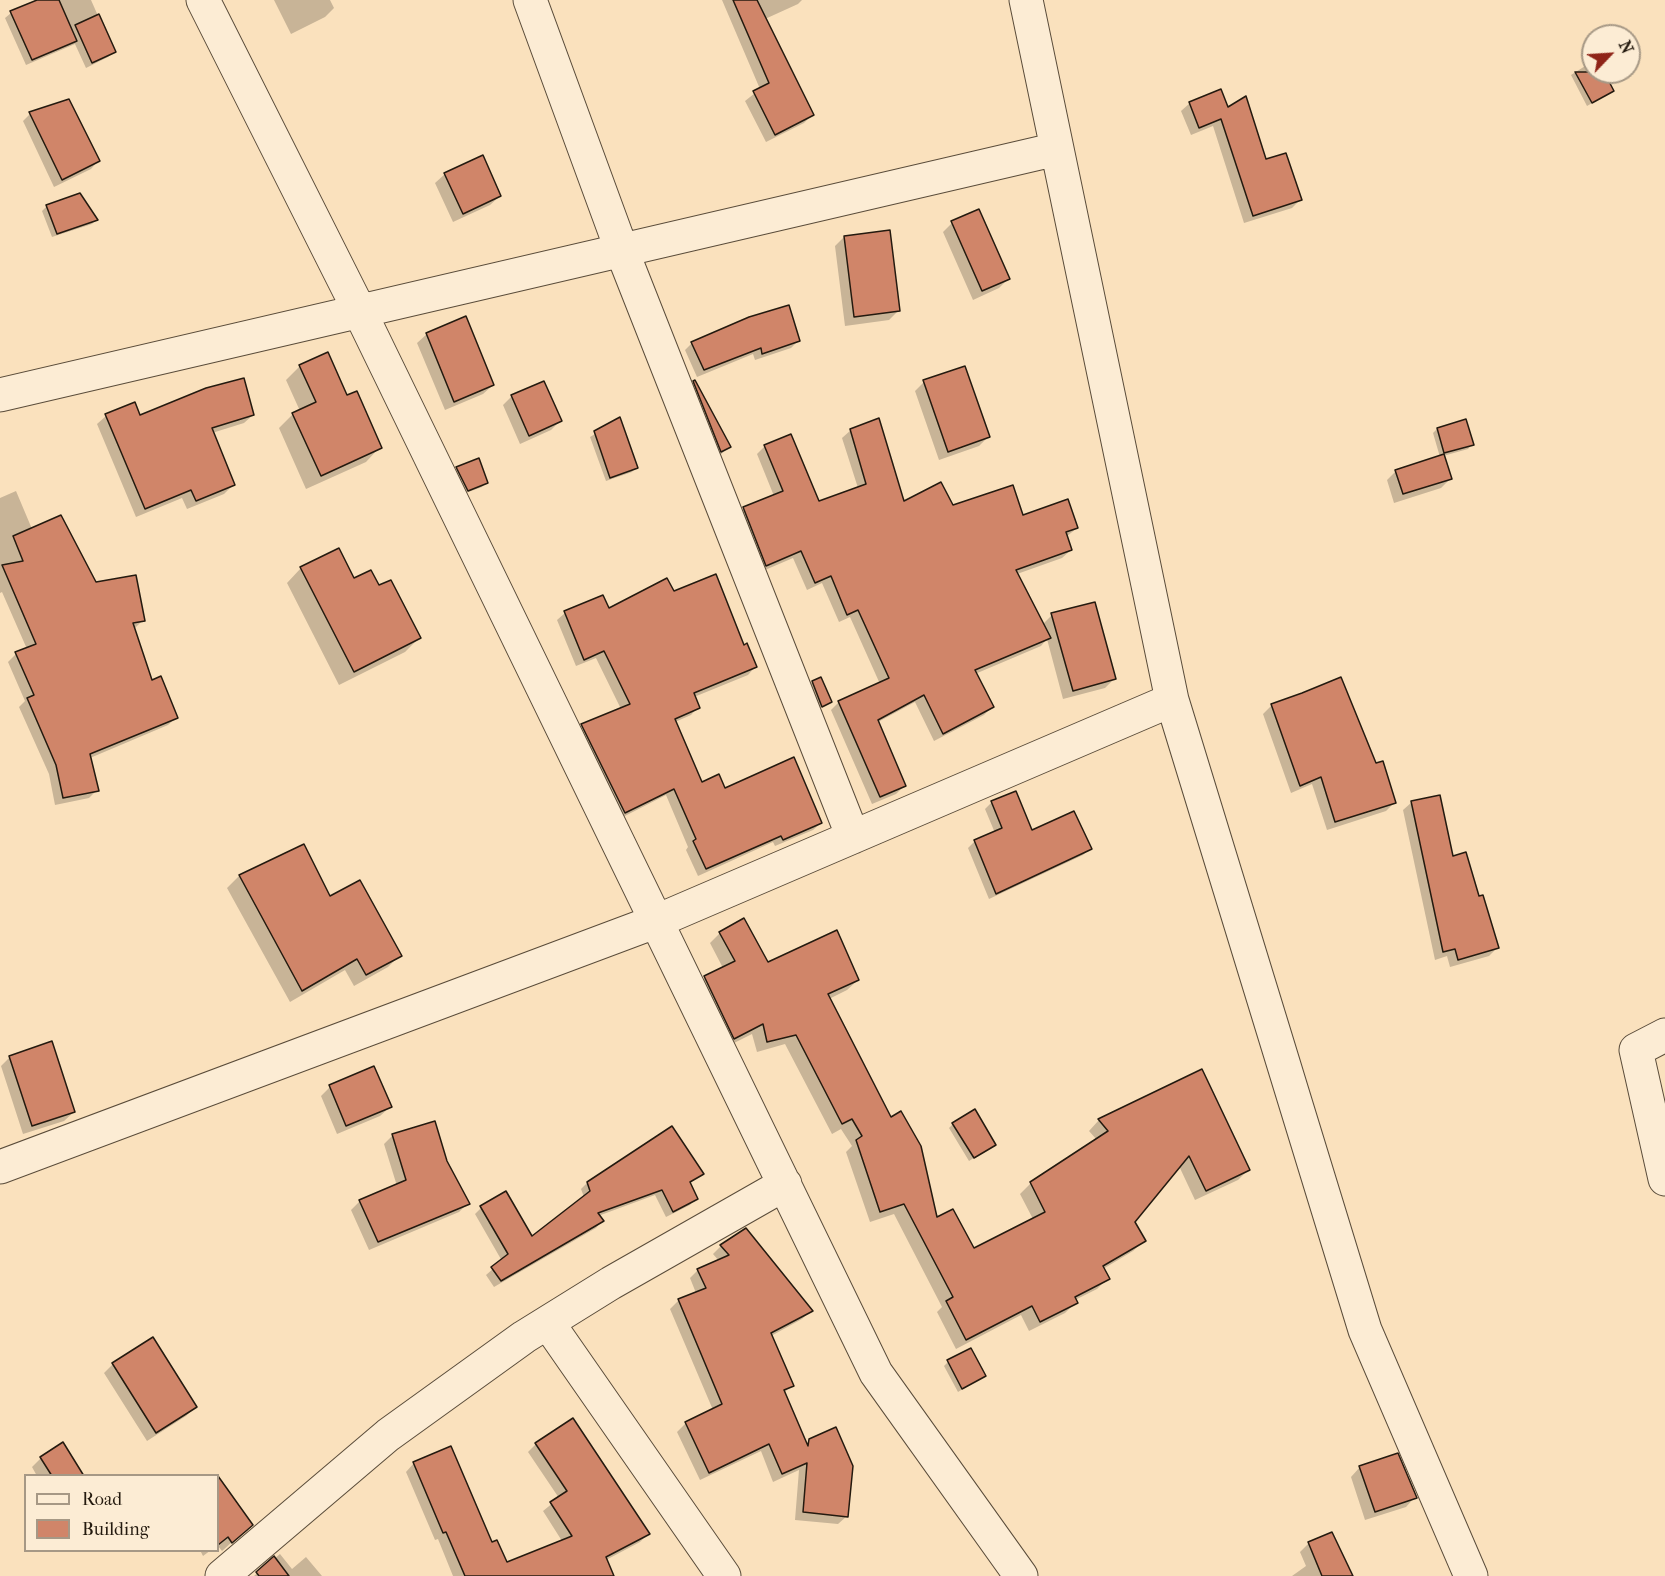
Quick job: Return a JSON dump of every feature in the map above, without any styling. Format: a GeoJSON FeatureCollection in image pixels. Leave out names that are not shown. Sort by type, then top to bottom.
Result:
{"type":"FeatureCollection","features":[{"type":"Feature","properties":{"kind":"street"},"geometry":{"type":"LineString","coordinates":[[203,0],[360,312],[876,1373],[1021,1576]]}},
{"type":"Feature","properties":{"kind":"street"},"geometry":{"type":"LineString","coordinates":[[530,0],[622,251],[853,837]]}},
{"type":"Feature","properties":{"kind":"street"},"geometry":{"type":"LineString","coordinates":[[1026,0],[1172,700],[1365,1330],[1471,1576]]}},
{"type":"Feature","properties":{"kind":"street"},"geometry":{"type":"LineString","coordinates":[[0,395],[1057,149]]}},
{"type":"Feature","properties":{"kind":"street"},"geometry":{"type":"LineString","coordinates":[[0,1167],[657,921],[1172,700]]}},
{"type":"Feature","properties":{"kind":"street"},"geometry":{"type":"LineString","coordinates":[[1665,1035],[1636,1050],[1665,1179]]}},
{"type":"Feature","properties":{"kind":"street"},"geometry":{"type":"LineString","coordinates":[[222,1576],[388,1435],[524,1337],[611,1283],[785,1184]]}},
{"type":"Feature","properties":{"kind":"street"},"geometry":{"type":"LineString","coordinates":[[548,1323],[724,1576]]}},
{"type":"Feature","properties":{"kind":"building"},"geometry":{"type":"Polygon","coordinates":[[[37,0],[59,0],[77,41],[32,60],[10,11],[37,0]]]}},
{"type":"Feature","properties":{"kind":"building"},"geometry":{"type":"Polygon","coordinates":[[[733,0],[757,0],[814,115],[775,135],[753,91],[769,83],[733,0]]]}},
{"type":"Feature","properties":{"kind":"building"},"geometry":{"type":"Polygon","coordinates":[[[99,14],[116,52],[92,63],[75,25],[99,14]]]}},
{"type":"Feature","properties":{"kind":"building"},"geometry":{"type":"Polygon","coordinates":[[[1575,72],[1581,72],[1581,83],[1575,72]]]}},
{"type":"Feature","properties":{"kind":"building"},"geometry":{"type":"Polygon","coordinates":[[[1582,84],[1610,84],[1614,91],[1592,103],[1582,84]]]}},
{"type":"Feature","properties":{"kind":"building"},"geometry":{"type":"Polygon","coordinates":[[[1221,89],[1228,107],[1246,96],[1266,159],[1286,153],[1302,200],[1253,216],[1221,119],[1199,128],[1189,102],[1221,89]]]}},
{"type":"Feature","properties":{"kind":"building"},"geometry":{"type":"Polygon","coordinates":[[[69,99],[100,161],[62,180],[29,112],[69,99]]]}},
{"type":"Feature","properties":{"kind":"building"},"geometry":{"type":"Polygon","coordinates":[[[483,155],[501,196],[463,214],[444,173],[483,155]]]}},
{"type":"Feature","properties":{"kind":"building"},"geometry":{"type":"Polygon","coordinates":[[[80,193],[98,220],[57,234],[46,205],[80,193]]]}},
{"type":"Feature","properties":{"kind":"building"},"geometry":{"type":"Polygon","coordinates":[[[979,209],[1010,279],[982,291],[951,221],[979,209]]]}},
{"type":"Feature","properties":{"kind":"building"},"geometry":{"type":"Polygon","coordinates":[[[890,230],[900,311],[854,317],[844,236],[890,230]]]}},
{"type":"Feature","properties":{"kind":"building"},"geometry":{"type":"Polygon","coordinates":[[[789,305],[800,341],[762,354],[761,348],[704,370],[691,342],[749,317],[789,305]]]}},
{"type":"Feature","properties":{"kind":"building"},"geometry":{"type":"Polygon","coordinates":[[[466,316],[494,385],[454,402],[426,333],[466,316]]]}},
{"type":"Feature","properties":{"kind":"building"},"geometry":{"type":"Polygon","coordinates":[[[328,352],[347,395],[357,391],[382,448],[321,476],[292,413],[316,402],[299,365],[328,352]]]}},
{"type":"Feature","properties":{"kind":"building"},"geometry":{"type":"Polygon","coordinates":[[[965,366],[990,437],[948,452],[923,380],[965,366]]]}},
{"type":"Feature","properties":{"kind":"building"},"geometry":{"type":"Polygon","coordinates":[[[244,378],[254,415],[212,428],[235,485],[196,501],[191,490],[145,509],[105,414],[135,402],[140,415],[206,388],[244,378]]]}},
{"type":"Feature","properties":{"kind":"building"},"geometry":{"type":"Polygon","coordinates":[[[695,380],[731,447],[721,452],[693,381],[695,380]]]}},
{"type":"Feature","properties":{"kind":"building"},"geometry":{"type":"Polygon","coordinates":[[[544,381],[562,421],[529,436],[511,395],[544,381]]]}},
{"type":"Feature","properties":{"kind":"building"},"geometry":{"type":"Polygon","coordinates":[[[620,417],[638,468],[610,478],[594,431],[620,417]]]}},
{"type":"Feature","properties":{"kind":"building"},"geometry":{"type":"Polygon","coordinates":[[[879,418],[904,501],[941,482],[953,505],[1013,485],[1023,515],[1068,499],[1078,528],[1066,532],[1072,550],[1016,570],[1051,638],[975,670],[994,707],[943,734],[924,695],[878,720],[906,786],[880,797],[838,701],[889,678],[858,610],[847,615],[831,576],[815,583],[801,551],[766,566],[743,507],[783,491],[764,445],[791,434],[819,501],[866,484],[850,429],[879,418]]]}},
{"type":"Feature","properties":{"kind":"building"},"geometry":{"type":"Polygon","coordinates":[[[1466,419],[1474,445],[1444,453],[1437,428],[1466,419]]]}},
{"type":"Feature","properties":{"kind":"building"},"geometry":{"type":"Polygon","coordinates":[[[1444,454],[1452,479],[1403,494],[1395,470],[1444,454]]]}},
{"type":"Feature","properties":{"kind":"building"},"geometry":{"type":"Polygon","coordinates":[[[479,458],[488,483],[468,491],[456,467],[479,458]]]}},
{"type":"Feature","properties":{"kind":"building"},"geometry":{"type":"Polygon","coordinates":[[[61,515],[96,582],[136,575],[145,621],[133,623],[152,680],[161,676],[178,718],[90,754],[99,791],[63,798],[56,765],[27,698],[34,695],[15,652],[36,644],[2,565],[23,561],[13,536],[61,515]]]}},
{"type":"Feature","properties":{"kind":"building"},"geometry":{"type":"Polygon","coordinates":[[[339,548],[354,578],[371,570],[379,585],[391,580],[421,638],[354,672],[300,567],[339,548]]]}},
{"type":"Feature","properties":{"kind":"building"},"geometry":{"type":"Polygon","coordinates":[[[716,574],[744,645],[747,643],[757,667],[694,693],[700,708],[675,719],[702,782],[719,774],[725,788],[794,757],[822,823],[783,840],[781,836],[706,869],[693,841],[696,839],[674,789],[625,813],[581,724],[630,704],[604,651],[584,660],[564,611],[603,595],[609,608],[667,578],[674,591],[716,574]]]}},
{"type":"Feature","properties":{"kind":"building"},"geometry":{"type":"Polygon","coordinates":[[[1095,602],[1116,679],[1073,691],[1051,613],[1095,602]]]}},
{"type":"Feature","properties":{"kind":"building"},"geometry":{"type":"Polygon","coordinates":[[[821,677],[832,702],[822,707],[812,681],[821,677]]]}},
{"type":"Feature","properties":{"kind":"building"},"geometry":{"type":"Polygon","coordinates":[[[1341,677],[1376,763],[1383,761],[1396,803],[1335,822],[1321,777],[1300,786],[1271,704],[1341,677]]]}},
{"type":"Feature","properties":{"kind":"building"},"geometry":{"type":"Polygon","coordinates":[[[1016,791],[1032,830],[1074,811],[1092,849],[996,894],[974,840],[1002,828],[991,801],[1016,791]]]}},
{"type":"Feature","properties":{"kind":"building"},"geometry":{"type":"Polygon","coordinates":[[[1440,795],[1453,856],[1466,852],[1479,896],[1483,895],[1499,948],[1458,960],[1455,949],[1443,952],[1411,801],[1440,795]]]}},
{"type":"Feature","properties":{"kind":"building"},"geometry":{"type":"Polygon","coordinates":[[[304,844],[330,896],[360,880],[402,956],[366,975],[357,959],[302,991],[239,875],[304,844]]]}},
{"type":"Feature","properties":{"kind":"building"},"geometry":{"type":"Polygon","coordinates":[[[744,918],[768,962],[837,930],[859,980],[828,994],[891,1117],[901,1111],[921,1146],[937,1217],[953,1209],[974,1248],[1045,1212],[1030,1182],[1108,1131],[1098,1119],[1202,1069],[1250,1170],[1206,1191],[1189,1156],[1135,1222],[1146,1241],[1103,1266],[1110,1279],[1075,1297],[1078,1303],[1040,1322],[1032,1306],[966,1340],[946,1301],[953,1297],[904,1204],[880,1212],[856,1140],[862,1136],[852,1119],[842,1124],[796,1035],[767,1042],[763,1024],[734,1039],[704,976],[735,961],[719,932],[744,918]]]}},
{"type":"Feature","properties":{"kind":"building"},"geometry":{"type":"Polygon","coordinates":[[[52,1041],[75,1112],[32,1126],[9,1056],[52,1041]]]}},
{"type":"Feature","properties":{"kind":"building"},"geometry":{"type":"Polygon","coordinates":[[[374,1066],[392,1107],[346,1126],[329,1085],[374,1066]]]}},
{"type":"Feature","properties":{"kind":"building"},"geometry":{"type":"Polygon","coordinates":[[[975,1109],[996,1145],[974,1158],[952,1123],[975,1109]]]}},
{"type":"Feature","properties":{"kind":"building"},"geometry":{"type":"Polygon","coordinates":[[[435,1121],[447,1161],[470,1204],[378,1242],[359,1200],[406,1180],[392,1134],[435,1121]]]}},
{"type":"Feature","properties":{"kind":"building"},"geometry":{"type":"Polygon","coordinates":[[[672,1126],[704,1174],[690,1182],[698,1199],[673,1212],[662,1190],[598,1213],[604,1221],[501,1281],[491,1267],[508,1254],[480,1206],[506,1191],[532,1236],[590,1191],[587,1182],[672,1126]]]}},
{"type":"Feature","properties":{"kind":"building"},"geometry":{"type":"Polygon","coordinates":[[[746,1228],[813,1311],[771,1333],[794,1386],[784,1390],[808,1446],[809,1439],[836,1427],[853,1466],[848,1517],[803,1512],[807,1463],[782,1474],[769,1444],[709,1473],[685,1422],[722,1404],[678,1299],[706,1288],[697,1269],[729,1255],[720,1245],[746,1228]]]}},
{"type":"Feature","properties":{"kind":"building"},"geometry":{"type":"Polygon","coordinates":[[[153,1337],[197,1407],[156,1433],[112,1363],[153,1337]]]}},
{"type":"Feature","properties":{"kind":"building"},"geometry":{"type":"Polygon","coordinates":[[[971,1348],[986,1376],[962,1389],[947,1360],[971,1348]]]}},
{"type":"Feature","properties":{"kind":"building"},"geometry":{"type":"Polygon","coordinates":[[[573,1418],[650,1534],[606,1557],[614,1576],[465,1576],[446,1532],[443,1533],[413,1462],[451,1446],[492,1542],[497,1540],[507,1562],[572,1536],[550,1502],[567,1491],[535,1443],[573,1418]]]}},
{"type":"Feature","properties":{"kind":"building"},"geometry":{"type":"Polygon","coordinates":[[[63,1442],[83,1474],[51,1474],[40,1457],[63,1442]]]}},
{"type":"Feature","properties":{"kind":"building"},"geometry":{"type":"Polygon","coordinates":[[[1398,1453],[1417,1498],[1375,1512],[1359,1466],[1398,1453]]]}},
{"type":"Feature","properties":{"kind":"building"},"geometry":{"type":"Polygon","coordinates":[[[219,1477],[253,1525],[232,1543],[228,1537],[219,1544],[219,1477]]]}},
{"type":"Feature","properties":{"kind":"building"},"geometry":{"type":"Polygon","coordinates":[[[1332,1532],[1353,1576],[1322,1576],[1308,1542],[1332,1532]]]}},
{"type":"Feature","properties":{"kind":"building"},"geometry":{"type":"Polygon","coordinates":[[[274,1556],[289,1576],[259,1576],[256,1572],[274,1556]]]}}]}
